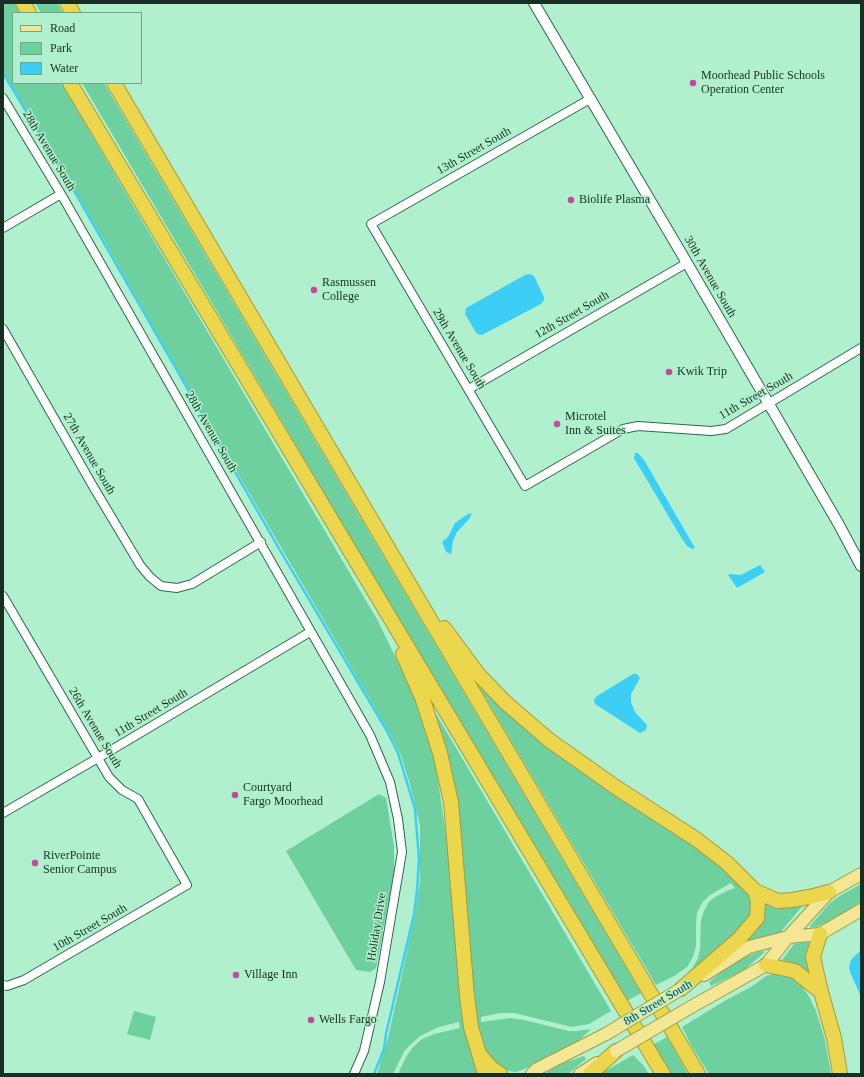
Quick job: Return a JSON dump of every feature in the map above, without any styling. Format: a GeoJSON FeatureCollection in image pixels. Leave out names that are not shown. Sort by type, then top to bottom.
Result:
{"type":"FeatureCollection","features":[{"type":"Feature","properties":{"kind":"highway"},"geometry":{"type":"LineString","coordinates":[[23,3],[28,12]]}},
{"type":"Feature","properties":{"kind":"highway"},"geometry":{"type":"LineString","coordinates":[[67,3],[72,12]]}},
{"type":"Feature","properties":{"kind":"highway"},"geometry":{"type":"LineString","coordinates":[[71,84],[663,1074]]}},
{"type":"Feature","properties":{"kind":"highway"},"geometry":{"type":"LineString","coordinates":[[115,84],[698,1074]]}},
{"type":"Feature","properties":{"kind":"highway"},"geometry":{"type":"LineString","coordinates":[[388,549],[478,674],[505,702],[549,740],[617,788],[696,839],[727,863],[755,891],[778,901],[809,897],[829,892]]}},
{"type":"Feature","properties":{"kind":"highway"},"geometry":{"type":"LineString","coordinates":[[391,619],[400,647],[423,700],[440,753],[451,802],[467,996],[471,1027],[481,1056],[485,1074]]}},
{"type":"Feature","properties":{"kind":"highway"},"geometry":{"type":"LineString","coordinates":[[681,990],[739,939],[757,918],[758,902],[755,891]]}},
{"type":"Feature","properties":{"kind":"highway"},"geometry":{"type":"LineString","coordinates":[[820,934],[813,957],[834,1038],[840,1074]]}},
{"type":"Feature","properties":{"kind":"highway"},"geometry":{"type":"LineString","coordinates":[[766,965],[795,971],[821,992]]}},
{"type":"Feature","properties":{"kind":"highway"},"geometry":{"type":"LineString","coordinates":[[590,1074],[616,1050]]}},
{"type":"Feature","properties":{"kind":"highway"},"geometry":{"type":"LineString","coordinates":[[481,1056],[492,1069],[500,1074]]}},
{"type":"Feature","properties":{"kind":"main road","name":"8th Street South"},"geometry":{"type":"LineString","coordinates":[[580,1074],[616,1050],[766,965],[788,937],[829,892],[861,874]]}},
{"type":"Feature","properties":{"kind":"main road","name":"8th Street South"},"geometry":{"type":"LineString","coordinates":[[532,1074],[537,1069],[606,1034],[749,948],[788,937],[820,934],[861,910]]}},
{"type":"Feature","properties":{"kind":"street","name":"30th Avenue South"},"geometry":{"type":"LineString","coordinates":[[534,3],[687,263],[838,523],[861,566]]}},
{"type":"Feature","properties":{"kind":"street","name":"28th Avenue South"},"geometry":{"type":"LineString","coordinates":[[3,98],[61,194],[297,605],[310,632],[370,735],[390,782]]}},
{"type":"Feature","properties":{"kind":"street","name":"13th Street South"},"geometry":{"type":"LineString","coordinates":[[371,224],[590,99]]}},
{"type":"Feature","properties":{"kind":"street"},"geometry":{"type":"LineString","coordinates":[[3,228],[61,194]]}},
{"type":"Feature","properties":{"kind":"street","name":"29th Avenue South"},"geometry":{"type":"LineString","coordinates":[[371,224],[525,486]]}},
{"type":"Feature","properties":{"kind":"street","name":"12th Street South"},"geometry":{"type":"LineString","coordinates":[[469,389],[687,263]]}},
{"type":"Feature","properties":{"kind":"street","name":"27th Avenue South"},"geometry":{"type":"LineString","coordinates":[[3,329],[140,565],[160,586],[177,588],[192,584],[261,542]]}},
{"type":"Feature","properties":{"kind":"street","name":"11th Street South"},"geometry":{"type":"LineString","coordinates":[[525,486],[623,429],[638,426],[710,431],[726,429],[861,348]]}},
{"type":"Feature","properties":{"kind":"street","name":"26th Avenue South"},"geometry":{"type":"LineString","coordinates":[[3,596],[109,777],[122,790],[138,799],[187,885]]}},
{"type":"Feature","properties":{"kind":"street","name":"11th Street South"},"geometry":{"type":"LineString","coordinates":[[3,813],[310,632]]}},
{"type":"Feature","properties":{"kind":"street","name":"Holiday Drive"},"geometry":{"type":"LineString","coordinates":[[354,1074],[364,1051],[380,982],[402,852],[398,818],[390,782]]}},
{"type":"Feature","properties":{"kind":"street","name":"10th Street South"},"geometry":{"type":"LineString","coordinates":[[3,985],[7,986],[24,980],[187,885]]}},
{"type":"Feature","properties":{"kind":"green space"},"geometry":{"type":"Polygon","coordinates":[[[3,3],[14,3],[19,12],[12,12],[12,84],[62,84],[378,621],[415,698],[427,732],[437,774],[481,1074],[398,1074],[412,1048],[422,1039],[434,1034],[460,1028],[459,1022],[439,1027],[420,1036],[405,1050],[393,1074],[377,1074],[388,1038],[416,908],[420,881],[420,826],[409,781],[400,753],[94,223],[3,71],[3,3]]]}},
{"type":"Feature","properties":{"kind":"green space"},"geometry":{"type":"Polygon","coordinates":[[[35,3],[57,3],[62,12],[40,12],[35,3]]]}},
{"type":"Feature","properties":{"kind":"green space"},"geometry":{"type":"Polygon","coordinates":[[[83,84],[105,84],[641,993],[625,1002],[83,84]]]}},
{"type":"Feature","properties":{"kind":"green space"},"geometry":{"type":"Polygon","coordinates":[[[474,678],[685,839],[726,868],[743,885],[750,900],[751,914],[742,929],[687,973],[693,967],[698,958],[700,949],[701,920],[704,911],[709,902],[715,897],[735,888],[731,883],[710,895],[702,903],[697,913],[696,946],[693,957],[687,967],[676,975],[656,985],[474,678]]]}},
{"type":"Feature","properties":{"kind":"green space"},"geometry":{"type":"Polygon","coordinates":[[[429,702],[611,1011],[589,1024],[572,1027],[514,1013],[500,1013],[481,1017],[481,1022],[510,1018],[569,1031],[591,1029],[575,1044],[549,1055],[527,1068],[516,1072],[508,1071],[500,1067],[492,1059],[484,1047],[478,1029],[466,939],[429,702]]]}},
{"type":"Feature","properties":{"kind":"green space"},"geometry":{"type":"Polygon","coordinates":[[[379,794],[386,798],[394,846],[394,872],[376,968],[370,972],[356,970],[286,851],[379,794]]]}},
{"type":"Feature","properties":{"kind":"green space"},"geometry":{"type":"Polygon","coordinates":[[[861,884],[861,901],[832,921],[811,928],[810,926],[830,903],[861,884]]]}},
{"type":"Feature","properties":{"kind":"green space"},"geometry":{"type":"Polygon","coordinates":[[[766,902],[804,904],[779,934],[757,938],[741,944],[761,925],[764,918],[766,902]]]}},
{"type":"Feature","properties":{"kind":"green space"},"geometry":{"type":"Polygon","coordinates":[[[809,943],[806,953],[809,973],[799,965],[782,960],[794,944],[809,943]]]}},
{"type":"Feature","properties":{"kind":"green space"},"geometry":{"type":"Polygon","coordinates":[[[764,951],[765,952],[743,971],[711,986],[709,982],[740,959],[764,951]]]}},
{"type":"Feature","properties":{"kind":"green space"},"geometry":{"type":"Polygon","coordinates":[[[774,974],[786,975],[795,979],[810,998],[816,1011],[825,1040],[831,1074],[709,1074],[682,1027],[726,1000],[751,987],[766,976],[774,974]]]}},
{"type":"Feature","properties":{"kind":"green space"},"geometry":{"type":"Polygon","coordinates":[[[134,1011],[156,1017],[150,1040],[127,1034],[134,1011]]]}},
{"type":"Feature","properties":{"kind":"green space"},"geometry":{"type":"Polygon","coordinates":[[[667,1037],[688,1074],[668,1074],[651,1046],[667,1037]]]}},
{"type":"Feature","properties":{"kind":"green space"},"geometry":{"type":"Polygon","coordinates":[[[633,1055],[644,1066],[649,1074],[600,1074],[633,1055]]]}},
{"type":"Feature","properties":{"kind":"green space"},"geometry":{"type":"Polygon","coordinates":[[[584,1056],[586,1059],[568,1074],[544,1074],[561,1064],[584,1056]]]}},
{"type":"Feature","properties":{"kind":"water"},"geometry":{"type":"Polygon","coordinates":[[[530,274],[534,276],[544,297],[541,304],[482,335],[477,334],[465,314],[466,308],[525,275],[530,274]]]}},
{"type":"Feature","properties":{"kind":"water"},"geometry":{"type":"Polygon","coordinates":[[[635,453],[638,453],[644,460],[695,548],[692,549],[687,546],[679,534],[634,458],[635,453]]]}},
{"type":"Feature","properties":{"kind":"water"},"geometry":{"type":"Polygon","coordinates":[[[472,513],[470,518],[457,532],[453,541],[451,554],[446,552],[442,542],[448,537],[455,523],[472,513]]]}},
{"type":"Feature","properties":{"kind":"water"},"geometry":{"type":"Polygon","coordinates":[[[760,565],[765,572],[737,588],[728,575],[741,575],[760,565]]]}},
{"type":"Feature","properties":{"kind":"water"},"geometry":{"type":"Polygon","coordinates":[[[633,674],[637,674],[640,678],[631,694],[631,702],[635,712],[647,725],[646,730],[640,733],[595,704],[594,700],[597,696],[633,674]]]}},
{"type":"Feature","properties":{"kind":"water"},"geometry":{"type":"Polygon","coordinates":[[[861,950],[861,997],[850,972],[849,966],[851,960],[861,950]]]}},
{"type":"Feature","properties":{"kind":"waterway"},"geometry":{"type":"LineString","coordinates":[[3,73],[69,182],[281,552],[387,731],[398,753],[415,809],[419,859],[417,891],[414,914],[386,1034],[384,1049],[374,1074]]}},
{"type":"Feature","properties":{"kind":"place","name":"Moorhead Public Schools Operation Center"},"geometry":{"type":"Point","coordinates":[693,83]}},
{"type":"Feature","properties":{"kind":"place","name":"Biolife Plasma"},"geometry":{"type":"Point","coordinates":[571,200]}},
{"type":"Feature","properties":{"kind":"place","name":"Rasmussen College"},"geometry":{"type":"Point","coordinates":[314,290]}},
{"type":"Feature","properties":{"kind":"place","name":"Kwik Trip"},"geometry":{"type":"Point","coordinates":[669,372]}},
{"type":"Feature","properties":{"kind":"place","name":"Microtel Inn & Suites"},"geometry":{"type":"Point","coordinates":[557,424]}},
{"type":"Feature","properties":{"kind":"place","name":"Courtyard Fargo Moorhead"},"geometry":{"type":"Point","coordinates":[235,795]}},
{"type":"Feature","properties":{"kind":"place","name":"RiverPointe Senior Campus"},"geometry":{"type":"Point","coordinates":[35,863]}},
{"type":"Feature","properties":{"kind":"place","name":"Village Inn"},"geometry":{"type":"Point","coordinates":[236,975]}},
{"type":"Feature","properties":{"kind":"place","name":"Wells Fargo"},"geometry":{"type":"Point","coordinates":[311,1020]}}]}
